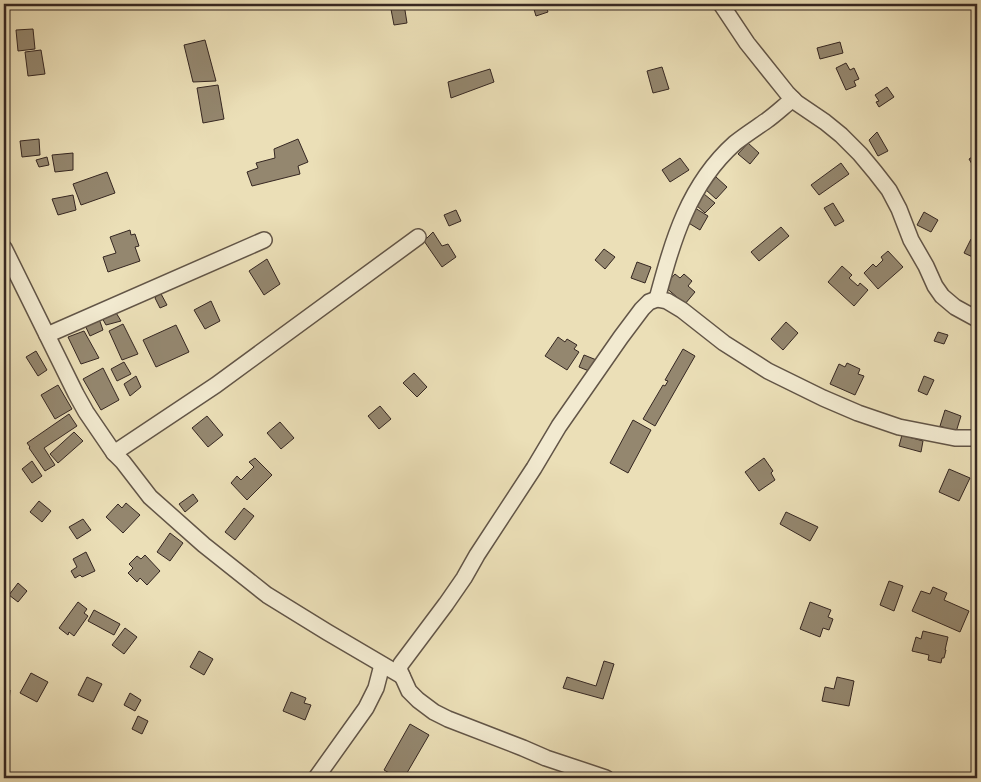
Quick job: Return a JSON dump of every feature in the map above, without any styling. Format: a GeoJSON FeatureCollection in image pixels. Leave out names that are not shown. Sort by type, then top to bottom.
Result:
{"type":"FeatureCollection","features":[{"type":"Feature","properties":{"kind":"street"},"geometry":{"type":"LineString","coordinates":[[721,4],[747,43],[787,93],[841,135],[870,166],[889,190],[935,286],[942,296],[955,307],[977,319]]}},
{"type":"Feature","properties":{"kind":"street"},"geometry":{"type":"LineString","coordinates":[[657,299],[677,231],[686,209],[704,179],[720,158],[736,143],[793,99]]}},
{"type":"Feature","properties":{"kind":"street"},"geometry":{"type":"LineString","coordinates":[[114,453],[216,385],[418,238]]}},
{"type":"Feature","properties":{"kind":"street"},"geometry":{"type":"LineString","coordinates":[[47,335],[264,240]]}},
{"type":"Feature","properties":{"kind":"street"},"geometry":{"type":"LineString","coordinates":[[4,248],[79,400],[114,453],[150,497],[204,545],[267,595],[402,676]]}},
{"type":"Feature","properties":{"kind":"street"},"geometry":{"type":"LineString","coordinates":[[606,778],[546,758],[434,712],[409,691],[399,669],[464,578],[559,426],[642,309],[649,302],[657,299],[667,301],[682,310],[724,343],[768,371],[858,413],[899,427],[955,438],[977,438]]}},
{"type":"Feature","properties":{"kind":"street"},"geometry":{"type":"LineString","coordinates":[[316,778],[366,708],[376,688],[382,664]]}},
{"type":"Feature","properties":{"kind":"building"},"geometry":{"type":"Polygon","coordinates":[[[390,4],[404,4],[407,23],[394,25],[390,4]]]}},
{"type":"Feature","properties":{"kind":"building"},"geometry":{"type":"Polygon","coordinates":[[[545,4],[548,12],[536,16],[533,6],[545,4]]]}},
{"type":"Feature","properties":{"kind":"building"},"geometry":{"type":"Polygon","coordinates":[[[33,29],[35,49],[18,51],[16,30],[33,29]]]}},
{"type":"Feature","properties":{"kind":"building"},"geometry":{"type":"Polygon","coordinates":[[[205,40],[216,81],[193,82],[184,45],[205,40]]]}},
{"type":"Feature","properties":{"kind":"building"},"geometry":{"type":"Polygon","coordinates":[[[840,42],[843,53],[820,59],[817,48],[840,42]]]}},
{"type":"Feature","properties":{"kind":"building"},"geometry":{"type":"Polygon","coordinates":[[[41,50],[45,74],[28,76],[25,52],[41,50]]]}},
{"type":"Feature","properties":{"kind":"building"},"geometry":{"type":"Polygon","coordinates":[[[846,63],[850,70],[854,68],[859,79],[854,81],[856,86],[846,90],[836,68],[846,63]]]}},
{"type":"Feature","properties":{"kind":"building"},"geometry":{"type":"Polygon","coordinates":[[[662,67],[669,89],[653,93],[647,71],[662,67]]]}},
{"type":"Feature","properties":{"kind":"building"},"geometry":{"type":"Polygon","coordinates":[[[490,69],[494,82],[451,98],[448,82],[490,69]]]}},
{"type":"Feature","properties":{"kind":"building"},"geometry":{"type":"Polygon","coordinates":[[[218,85],[224,119],[203,123],[197,88],[218,85]]]}},
{"type":"Feature","properties":{"kind":"building"},"geometry":{"type":"Polygon","coordinates":[[[887,87],[894,97],[879,107],[876,102],[879,101],[875,95],[887,87]]]}},
{"type":"Feature","properties":{"kind":"building"},"geometry":{"type":"Polygon","coordinates":[[[877,132],[888,151],[878,156],[869,140],[877,132]]]}},
{"type":"Feature","properties":{"kind":"building"},"geometry":{"type":"Polygon","coordinates":[[[39,139],[40,155],[22,157],[20,141],[39,139]]]}},
{"type":"Feature","properties":{"kind":"building"},"geometry":{"type":"Polygon","coordinates":[[[298,139],[308,162],[298,166],[300,174],[252,186],[247,172],[258,168],[256,163],[275,158],[274,149],[298,139]]]}},
{"type":"Feature","properties":{"kind":"building"},"geometry":{"type":"Polygon","coordinates":[[[748,143],[759,153],[750,164],[738,154],[748,143]]]}},
{"type":"Feature","properties":{"kind":"building"},"geometry":{"type":"Polygon","coordinates":[[[73,153],[73,170],[55,172],[52,155],[73,153]]]}},
{"type":"Feature","properties":{"kind":"building"},"geometry":{"type":"Polygon","coordinates":[[[977,154],[977,171],[976,171],[969,159],[977,154]]]}},
{"type":"Feature","properties":{"kind":"building"},"geometry":{"type":"Polygon","coordinates":[[[47,157],[49,165],[39,167],[36,160],[47,157]]]}},
{"type":"Feature","properties":{"kind":"building"},"geometry":{"type":"Polygon","coordinates":[[[680,158],[689,170],[670,182],[662,170],[680,158]]]}},
{"type":"Feature","properties":{"kind":"building"},"geometry":{"type":"Polygon","coordinates":[[[841,163],[849,174],[819,195],[811,185],[841,163]]]}},
{"type":"Feature","properties":{"kind":"building"},"geometry":{"type":"Polygon","coordinates":[[[107,172],[115,193],[81,205],[73,184],[107,172]]]}},
{"type":"Feature","properties":{"kind":"building"},"geometry":{"type":"Polygon","coordinates":[[[716,177],[727,187],[716,199],[705,189],[716,177]]]}},
{"type":"Feature","properties":{"kind":"building"},"geometry":{"type":"Polygon","coordinates":[[[704,194],[715,203],[705,213],[696,205],[704,194]]]}},
{"type":"Feature","properties":{"kind":"building"},"geometry":{"type":"Polygon","coordinates":[[[73,195],[76,210],[58,215],[52,199],[73,195]]]}},
{"type":"Feature","properties":{"kind":"building"},"geometry":{"type":"Polygon","coordinates":[[[833,203],[844,221],[835,226],[824,208],[833,203]]]}},
{"type":"Feature","properties":{"kind":"building"},"geometry":{"type":"Polygon","coordinates":[[[695,208],[708,216],[700,230],[687,222],[695,208]]]}},
{"type":"Feature","properties":{"kind":"building"},"geometry":{"type":"Polygon","coordinates":[[[456,210],[461,221],[449,226],[444,215],[456,210]]]}},
{"type":"Feature","properties":{"kind":"building"},"geometry":{"type":"Polygon","coordinates":[[[924,212],[938,220],[931,232],[917,225],[924,212]]]}},
{"type":"Feature","properties":{"kind":"building"},"geometry":{"type":"Polygon","coordinates":[[[781,227],[789,236],[759,261],[751,252],[781,227]]]}},
{"type":"Feature","properties":{"kind":"building"},"geometry":{"type":"Polygon","coordinates":[[[130,230],[131,235],[135,234],[139,246],[135,247],[140,261],[108,272],[103,257],[116,253],[110,237],[130,230]]]}},
{"type":"Feature","properties":{"kind":"building"},"geometry":{"type":"Polygon","coordinates":[[[433,232],[442,246],[448,244],[456,257],[442,267],[424,241],[433,232]]]}},
{"type":"Feature","properties":{"kind":"building"},"geometry":{"type":"Polygon","coordinates":[[[971,239],[977,242],[977,259],[964,253],[971,239]]]}},
{"type":"Feature","properties":{"kind":"building"},"geometry":{"type":"Polygon","coordinates":[[[604,249],[615,257],[605,269],[595,260],[604,249]]]}},
{"type":"Feature","properties":{"kind":"building"},"geometry":{"type":"Polygon","coordinates":[[[888,251],[903,267],[878,289],[864,273],[873,264],[876,267],[883,260],[881,257],[888,251]]]}},
{"type":"Feature","properties":{"kind":"building"},"geometry":{"type":"Polygon","coordinates":[[[267,259],[280,284],[264,295],[249,271],[267,259]]]}},
{"type":"Feature","properties":{"kind":"building"},"geometry":{"type":"Polygon","coordinates":[[[637,262],[651,267],[645,283],[631,278],[637,262]]]}},
{"type":"Feature","properties":{"kind":"building"},"geometry":{"type":"Polygon","coordinates":[[[842,266],[852,275],[849,278],[858,286],[860,283],[868,290],[854,306],[828,282],[842,266]]]}},
{"type":"Feature","properties":{"kind":"building"},"geometry":{"type":"Polygon","coordinates":[[[675,274],[680,278],[684,274],[692,281],[688,286],[695,292],[685,304],[664,286],[675,274]]]}},
{"type":"Feature","properties":{"kind":"building"},"geometry":{"type":"Polygon","coordinates":[[[160,292],[167,305],[160,308],[155,298],[160,292]]]}},
{"type":"Feature","properties":{"kind":"building"},"geometry":{"type":"Polygon","coordinates":[[[211,301],[220,321],[205,329],[194,310],[211,301]]]}},
{"type":"Feature","properties":{"kind":"building"},"geometry":{"type":"Polygon","coordinates":[[[115,311],[121,321],[106,325],[101,316],[115,311]]]}},
{"type":"Feature","properties":{"kind":"building"},"geometry":{"type":"Polygon","coordinates":[[[98,316],[103,330],[90,336],[84,323],[98,316]]]}},
{"type":"Feature","properties":{"kind":"building"},"geometry":{"type":"Polygon","coordinates":[[[786,322],[798,333],[783,350],[771,339],[786,322]]]}},
{"type":"Feature","properties":{"kind":"building"},"geometry":{"type":"Polygon","coordinates":[[[123,324],[138,354],[122,360],[109,331],[123,324]]]}},
{"type":"Feature","properties":{"kind":"building"},"geometry":{"type":"Polygon","coordinates":[[[176,325],[189,352],[156,367],[143,340],[176,325]]]}},
{"type":"Feature","properties":{"kind":"building"},"geometry":{"type":"Polygon","coordinates":[[[84,331],[99,358],[81,364],[68,337],[84,331]]]}},
{"type":"Feature","properties":{"kind":"building"},"geometry":{"type":"Polygon","coordinates":[[[938,332],[948,335],[944,344],[934,341],[938,332]]]}},
{"type":"Feature","properties":{"kind":"building"},"geometry":{"type":"Polygon","coordinates":[[[558,337],[565,342],[567,339],[577,345],[574,349],[579,352],[567,370],[545,356],[558,337]]]}},
{"type":"Feature","properties":{"kind":"building"},"geometry":{"type":"Polygon","coordinates":[[[683,349],[695,356],[655,426],[643,419],[663,385],[665,386],[668,381],[665,380],[683,349]]]}},
{"type":"Feature","properties":{"kind":"building"},"geometry":{"type":"Polygon","coordinates":[[[36,351],[47,370],[38,376],[26,357],[36,351]]]}},
{"type":"Feature","properties":{"kind":"building"},"geometry":{"type":"Polygon","coordinates":[[[584,355],[599,361],[594,373],[579,367],[584,355]]]}},
{"type":"Feature","properties":{"kind":"building"},"geometry":{"type":"Polygon","coordinates":[[[124,362],[131,374],[117,381],[111,369],[124,362]]]}},
{"type":"Feature","properties":{"kind":"building"},"geometry":{"type":"Polygon","coordinates":[[[847,363],[860,369],[858,374],[864,376],[855,395],[830,384],[839,364],[845,367],[847,363]]]}},
{"type":"Feature","properties":{"kind":"building"},"geometry":{"type":"Polygon","coordinates":[[[103,368],[119,400],[101,410],[83,379],[103,368]]]}},
{"type":"Feature","properties":{"kind":"building"},"geometry":{"type":"Polygon","coordinates":[[[414,373],[427,387],[417,397],[403,383],[414,373]]]}},
{"type":"Feature","properties":{"kind":"building"},"geometry":{"type":"Polygon","coordinates":[[[136,376],[141,387],[130,396],[124,384],[136,376]]]}},
{"type":"Feature","properties":{"kind":"building"},"geometry":{"type":"Polygon","coordinates":[[[924,376],[934,380],[927,395],[918,391],[924,376]]]}},
{"type":"Feature","properties":{"kind":"building"},"geometry":{"type":"Polygon","coordinates":[[[58,385],[72,409],[55,419],[41,395],[58,385]]]}},
{"type":"Feature","properties":{"kind":"building"},"geometry":{"type":"Polygon","coordinates":[[[380,406],[391,419],[379,429],[368,416],[380,406]]]}},
{"type":"Feature","properties":{"kind":"building"},"geometry":{"type":"Polygon","coordinates":[[[945,410],[961,416],[956,432],[940,426],[945,410]]]}},
{"type":"Feature","properties":{"kind":"building"},"geometry":{"type":"Polygon","coordinates":[[[69,414],[77,426],[44,448],[55,465],[45,471],[27,443],[69,414]]]}},
{"type":"Feature","properties":{"kind":"building"},"geometry":{"type":"Polygon","coordinates":[[[207,416],[223,435],[208,447],[192,428],[207,416]]]}},
{"type":"Feature","properties":{"kind":"building"},"geometry":{"type":"Polygon","coordinates":[[[633,420],[651,430],[628,473],[610,463],[633,420]]]}},
{"type":"Feature","properties":{"kind":"building"},"geometry":{"type":"Polygon","coordinates":[[[280,422],[294,438],[281,449],[267,433],[280,422]]]}},
{"type":"Feature","properties":{"kind":"building"},"geometry":{"type":"Polygon","coordinates":[[[74,432],[83,441],[58,463],[50,454],[74,432]]]}},
{"type":"Feature","properties":{"kind":"building"},"geometry":{"type":"Polygon","coordinates":[[[902,435],[923,441],[921,452],[899,446],[902,435]]]}},
{"type":"Feature","properties":{"kind":"building"},"geometry":{"type":"Polygon","coordinates":[[[255,458],[272,475],[247,500],[231,483],[237,476],[241,480],[254,467],[249,462],[255,458]]]}},
{"type":"Feature","properties":{"kind":"building"},"geometry":{"type":"Polygon","coordinates":[[[764,458],[773,471],[771,473],[775,480],[759,491],[745,472],[764,458]]]}},
{"type":"Feature","properties":{"kind":"building"},"geometry":{"type":"Polygon","coordinates":[[[32,461],[42,476],[32,483],[22,469],[32,461]]]}},
{"type":"Feature","properties":{"kind":"building"},"geometry":{"type":"Polygon","coordinates":[[[949,469],[970,478],[959,501],[939,492],[949,469]]]}},
{"type":"Feature","properties":{"kind":"building"},"geometry":{"type":"Polygon","coordinates":[[[193,494],[198,501],[185,512],[179,504],[193,494]]]}},
{"type":"Feature","properties":{"kind":"building"},"geometry":{"type":"Polygon","coordinates":[[[39,501],[51,511],[42,522],[30,512],[39,501]]]}},
{"type":"Feature","properties":{"kind":"building"},"geometry":{"type":"Polygon","coordinates":[[[126,503],[140,515],[123,533],[106,517],[118,504],[122,508],[126,503]]]}},
{"type":"Feature","properties":{"kind":"building"},"geometry":{"type":"Polygon","coordinates":[[[244,508],[254,516],[235,540],[225,532],[244,508]]]}},
{"type":"Feature","properties":{"kind":"building"},"geometry":{"type":"Polygon","coordinates":[[[786,512],[818,527],[810,541],[780,524],[786,512]]]}},
{"type":"Feature","properties":{"kind":"building"},"geometry":{"type":"Polygon","coordinates":[[[83,519],[91,530],[77,539],[69,527],[83,519]]]}},
{"type":"Feature","properties":{"kind":"building"},"geometry":{"type":"Polygon","coordinates":[[[170,533],[183,543],[170,561],[157,552],[170,533]]]}},
{"type":"Feature","properties":{"kind":"building"},"geometry":{"type":"Polygon","coordinates":[[[86,552],[95,571],[75,578],[71,571],[77,567],[73,559],[86,552]]]}},
{"type":"Feature","properties":{"kind":"building"},"geometry":{"type":"Polygon","coordinates":[[[145,555],[160,571],[147,585],[140,578],[137,582],[128,573],[133,568],[129,564],[137,556],[141,559],[145,555]]]}},
{"type":"Feature","properties":{"kind":"building"},"geometry":{"type":"Polygon","coordinates":[[[889,581],[903,586],[894,611],[880,605],[889,581]]]}},
{"type":"Feature","properties":{"kind":"building"},"geometry":{"type":"Polygon","coordinates":[[[18,583],[27,591],[18,602],[9,595],[18,583]]]}},
{"type":"Feature","properties":{"kind":"building"},"geometry":{"type":"Polygon","coordinates":[[[933,587],[947,593],[944,600],[969,611],[960,632],[912,611],[921,591],[930,594],[933,587]]]}},
{"type":"Feature","properties":{"kind":"building"},"geometry":{"type":"Polygon","coordinates":[[[78,602],[87,609],[84,613],[88,616],[74,636],[69,632],[68,635],[59,628],[78,602]]]}},
{"type":"Feature","properties":{"kind":"building"},"geometry":{"type":"Polygon","coordinates":[[[810,602],[831,610],[828,617],[833,619],[829,630],[823,628],[820,637],[800,629],[810,602]]]}},
{"type":"Feature","properties":{"kind":"building"},"geometry":{"type":"Polygon","coordinates":[[[94,610],[120,624],[114,635],[88,621],[94,610]]]}},
{"type":"Feature","properties":{"kind":"building"},"geometry":{"type":"Polygon","coordinates":[[[125,628],[137,637],[124,654],[112,645],[125,628]]]}},
{"type":"Feature","properties":{"kind":"building"},"geometry":{"type":"Polygon","coordinates":[[[923,631],[948,637],[944,658],[942,658],[941,663],[928,660],[929,655],[912,651],[916,637],[921,639],[923,631]]]}},
{"type":"Feature","properties":{"kind":"building"},"geometry":{"type":"Polygon","coordinates":[[[199,651],[213,659],[204,675],[190,667],[199,651]]]}},
{"type":"Feature","properties":{"kind":"building"},"geometry":{"type":"Polygon","coordinates":[[[604,661],[614,664],[603,699],[563,688],[567,677],[596,686],[604,661]]]}},
{"type":"Feature","properties":{"kind":"building"},"geometry":{"type":"Polygon","coordinates":[[[31,673],[48,682],[37,702],[20,693],[31,673]]]}},
{"type":"Feature","properties":{"kind":"building"},"geometry":{"type":"Polygon","coordinates":[[[87,677],[102,684],[93,702],[78,695],[87,677]]]}},
{"type":"Feature","properties":{"kind":"building"},"geometry":{"type":"Polygon","coordinates":[[[837,677],[854,681],[849,706],[822,701],[825,687],[834,689],[837,677]]]}},
{"type":"Feature","properties":{"kind":"building"},"geometry":{"type":"Polygon","coordinates":[[[4,690],[10,690],[9,702],[4,702],[4,690]]]}},
{"type":"Feature","properties":{"kind":"building"},"geometry":{"type":"Polygon","coordinates":[[[291,692],[306,698],[304,703],[311,705],[305,720],[283,711],[291,692]]]}},
{"type":"Feature","properties":{"kind":"building"},"geometry":{"type":"Polygon","coordinates":[[[130,693],[141,700],[135,711],[124,705],[130,693]]]}},
{"type":"Feature","properties":{"kind":"building"},"geometry":{"type":"Polygon","coordinates":[[[138,716],[148,721],[142,734],[132,729],[138,716]]]}},
{"type":"Feature","properties":{"kind":"building"},"geometry":{"type":"Polygon","coordinates":[[[410,724],[429,735],[404,778],[398,778],[384,770],[410,724]]]}}]}
